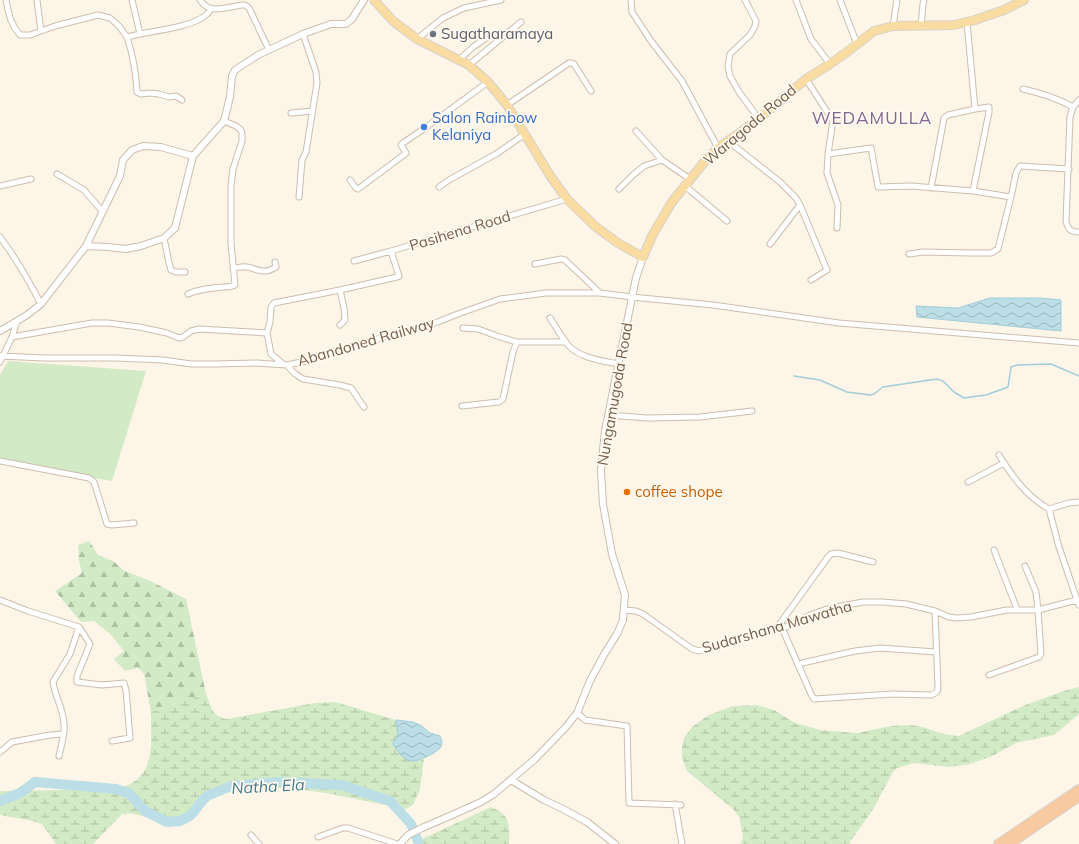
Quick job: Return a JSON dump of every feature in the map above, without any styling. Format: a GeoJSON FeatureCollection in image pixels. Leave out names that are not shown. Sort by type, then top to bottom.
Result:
{"type":"FeatureCollection","features":[{"type":"Feature","properties":{"kind":"highway"},"geometry":{"type":"LineString","coordinates":[[998,844],[1079,789]]}},
{"type":"Feature","properties":{"kind":"highway"},"geometry":{"type":"LineString","coordinates":[[1010,844],[1079,797]]}},
{"type":"Feature","properties":{"kind":"main road"},"geometry":{"type":"LineString","coordinates":[[374,0],[393,21],[417,39],[469,65],[488,82],[507,105],[551,177],[567,199],[596,227],[618,243],[643,257]]}},
{"type":"Feature","properties":{"kind":"main road","name":"Waragoda Road"},"geometry":{"type":"LineString","coordinates":[[643,257],[653,234],[672,202],[705,161],[718,148],[759,119],[806,79],[830,64],[874,31],[893,26],[954,25],[1004,10],[1024,0]]}},
{"type":"Feature","properties":{"kind":"street"},"geometry":{"type":"LineString","coordinates":[[6,0],[9,19],[20,34],[30,35],[55,26],[98,15],[110,18],[119,26],[127,37],[135,70],[136,92],[141,94],[159,94],[168,97],[176,96],[182,100]]}},
{"type":"Feature","properties":{"kind":"street"},"geometry":{"type":"LineString","coordinates":[[37,0],[41,31]]}},
{"type":"Feature","properties":{"kind":"street"},"geometry":{"type":"LineString","coordinates":[[132,0],[140,34]]}},
{"type":"Feature","properties":{"kind":"street"},"geometry":{"type":"LineString","coordinates":[[200,0],[203,5],[211,9],[245,5],[249,8],[269,50]]}},
{"type":"Feature","properties":{"kind":"street"},"geometry":{"type":"LineString","coordinates":[[86,246],[126,249],[141,246],[164,238],[175,228],[193,156],[224,121],[230,97],[232,76],[235,70],[258,55],[304,34],[331,24],[346,24],[352,20],[364,0]]}},
{"type":"Feature","properties":{"kind":"street"},"geometry":{"type":"LineString","coordinates":[[417,39],[442,18],[464,8],[501,0]]}},
{"type":"Feature","properties":{"kind":"street"},"geometry":{"type":"LineString","coordinates":[[631,0],[632,12],[651,41],[682,81],[718,148]]}},
{"type":"Feature","properties":{"kind":"street"},"geometry":{"type":"LineString","coordinates":[[745,0],[756,22],[755,26],[750,35],[730,54],[728,66],[730,76],[739,92],[759,119]]}},
{"type":"Feature","properties":{"kind":"street"},"geometry":{"type":"LineString","coordinates":[[796,0],[811,39],[830,64]]}},
{"type":"Feature","properties":{"kind":"street"},"geometry":{"type":"LineString","coordinates":[[840,0],[857,44]]}},
{"type":"Feature","properties":{"kind":"street"},"geometry":{"type":"LineString","coordinates":[[893,26],[897,0]]}},
{"type":"Feature","properties":{"kind":"street"},"geometry":{"type":"LineString","coordinates":[[921,26],[924,0]]}},
{"type":"Feature","properties":{"kind":"street"},"geometry":{"type":"LineString","coordinates":[[127,37],[174,28],[200,19],[208,14],[211,9]]}},
{"type":"Feature","properties":{"kind":"street"},"geometry":{"type":"LineString","coordinates":[[469,65],[521,22]]}},
{"type":"Feature","properties":{"kind":"street"},"geometry":{"type":"LineString","coordinates":[[967,22],[975,109]]}},
{"type":"Feature","properties":{"kind":"street"},"geometry":{"type":"LineString","coordinates":[[299,197],[302,160],[306,152],[317,83],[316,72],[304,34]]}},
{"type":"Feature","properties":{"kind":"street"},"geometry":{"type":"LineString","coordinates":[[458,60],[489,36]]}},
{"type":"Feature","properties":{"kind":"street"},"geometry":{"type":"LineString","coordinates":[[507,105],[569,63],[574,64],[591,91]]}},
{"type":"Feature","properties":{"kind":"street"},"geometry":{"type":"LineString","coordinates":[[806,79],[832,121],[827,173],[838,205],[837,228]]}},
{"type":"Feature","properties":{"kind":"street"},"geometry":{"type":"LineString","coordinates":[[350,180],[358,189],[406,153],[401,145],[403,143],[488,82]]}},
{"type":"Feature","properties":{"kind":"street"},"geometry":{"type":"LineString","coordinates":[[1023,89],[1059,99],[1073,107]]}},
{"type":"Feature","properties":{"kind":"street"},"geometry":{"type":"LineString","coordinates":[[1079,100],[1073,107],[1070,117],[1066,221],[1068,228],[1071,231],[1079,232]]}},
{"type":"Feature","properties":{"kind":"street"},"geometry":{"type":"LineString","coordinates":[[931,188],[944,118],[948,115],[989,107],[973,191]]}},
{"type":"Feature","properties":{"kind":"street"},"geometry":{"type":"LineString","coordinates":[[291,113],[312,112]]}},
{"type":"Feature","properties":{"kind":"street"},"geometry":{"type":"LineString","coordinates":[[188,294],[195,291],[234,286],[231,243],[231,186],[233,169],[242,141],[242,134],[236,126],[224,121]]}},
{"type":"Feature","properties":{"kind":"street"},"geometry":{"type":"LineString","coordinates":[[636,131],[662,160],[727,220]]}},
{"type":"Feature","properties":{"kind":"street"},"geometry":{"type":"LineString","coordinates":[[439,188],[449,180],[496,154],[525,134]]}},
{"type":"Feature","properties":{"kind":"street"},"geometry":{"type":"LineString","coordinates":[[728,141],[780,182],[796,198],[827,270],[811,280]]}},
{"type":"Feature","properties":{"kind":"street"},"geometry":{"type":"LineString","coordinates":[[0,330],[27,316],[41,304],[86,246],[120,176],[123,160],[132,150],[143,146],[161,148],[193,156]]}},
{"type":"Feature","properties":{"kind":"street"},"geometry":{"type":"LineString","coordinates":[[828,154],[871,148],[878,188],[910,186],[973,191],[1011,198]]}},
{"type":"Feature","properties":{"kind":"street"},"geometry":{"type":"LineString","coordinates":[[619,189],[644,166],[662,160]]}},
{"type":"Feature","properties":{"kind":"street"},"geometry":{"type":"LineString","coordinates":[[909,254],[923,252],[991,253],[998,249],[1016,173],[1020,166],[1068,169]]}},
{"type":"Feature","properties":{"kind":"street"},"geometry":{"type":"LineString","coordinates":[[57,174],[84,190],[103,212]]}},
{"type":"Feature","properties":{"kind":"street"},"geometry":{"type":"LineString","coordinates":[[0,186],[30,179]]}},
{"type":"Feature","properties":{"kind":"street","name":"Pasihena Road"},"geometry":{"type":"LineString","coordinates":[[354,261],[567,199]]}},
{"type":"Feature","properties":{"kind":"street"},"geometry":{"type":"LineString","coordinates":[[770,244],[800,205]]}},
{"type":"Feature","properties":{"kind":"street"},"geometry":{"type":"LineString","coordinates":[[0,237],[10,250],[41,304]]}},
{"type":"Feature","properties":{"kind":"street"},"geometry":{"type":"LineString","coordinates":[[164,238],[171,270],[176,272],[185,272]]}},
{"type":"Feature","properties":{"kind":"street"},"geometry":{"type":"LineString","coordinates":[[364,407],[351,388],[303,379],[271,354],[268,333],[271,307],[274,303],[398,277],[399,276],[391,251]]}},
{"type":"Feature","properties":{"kind":"street","name":"Nungamugoda Road"},"geometry":{"type":"LineString","coordinates":[[398,844],[408,835],[452,816],[494,794],[534,759],[566,727],[577,713],[590,681],[617,634],[623,620],[625,595],[612,554],[603,504],[601,470],[605,431],[636,278],[643,257]]}},
{"type":"Feature","properties":{"kind":"street"},"geometry":{"type":"LineString","coordinates":[[535,264],[561,259],[565,260],[600,292]]}},
{"type":"Feature","properties":{"kind":"street"},"geometry":{"type":"LineString","coordinates":[[233,268],[246,267],[259,271],[271,270],[276,267],[275,262]]}},
{"type":"Feature","properties":{"kind":"street"},"geometry":{"type":"LineString","coordinates":[[340,290],[345,320],[340,325]]}},
{"type":"Feature","properties":{"kind":"street","name":"Abandoned Railway"},"geometry":{"type":"LineString","coordinates":[[2,356],[44,358],[115,358],[163,360],[197,364],[285,364],[306,361],[331,352],[438,322],[500,299],[546,293],[600,292],[632,297],[713,304],[839,323],[1079,343]]}},
{"type":"Feature","properties":{"kind":"street"},"geometry":{"type":"LineString","coordinates":[[550,318],[569,346],[578,354],[619,364]]}},
{"type":"Feature","properties":{"kind":"street"},"geometry":{"type":"LineString","coordinates":[[0,362],[12,337],[17,321]]}},
{"type":"Feature","properties":{"kind":"street"},"geometry":{"type":"LineString","coordinates":[[12,337],[92,323],[108,323],[139,327],[167,332],[179,338],[191,331],[199,329],[268,333]]}},
{"type":"Feature","properties":{"kind":"street"},"geometry":{"type":"LineString","coordinates":[[463,328],[478,329],[516,342],[566,342]]}},
{"type":"Feature","properties":{"kind":"street"},"geometry":{"type":"LineString","coordinates":[[462,406],[499,402],[503,399],[516,342]]}},
{"type":"Feature","properties":{"kind":"street"},"geometry":{"type":"LineString","coordinates":[[608,416],[647,418],[700,417],[752,411]]}},
{"type":"Feature","properties":{"kind":"street"},"geometry":{"type":"LineString","coordinates":[[999,455],[1021,487],[1042,506],[1049,509],[1069,503],[1079,502]]}},
{"type":"Feature","properties":{"kind":"street"},"geometry":{"type":"LineString","coordinates":[[0,461],[89,478],[94,482],[107,524],[134,523]]}},
{"type":"Feature","properties":{"kind":"street"},"geometry":{"type":"LineString","coordinates":[[968,482],[1004,463]]}},
{"type":"Feature","properties":{"kind":"street"},"geometry":{"type":"LineString","coordinates":[[1049,509],[1059,547],[1078,603]]}},
{"type":"Feature","properties":{"kind":"street"},"geometry":{"type":"LineString","coordinates":[[994,550],[1016,609]]}},
{"type":"Feature","properties":{"kind":"street"},"geometry":{"type":"LineString","coordinates":[[776,629],[831,554],[838,553],[873,562]]}},
{"type":"Feature","properties":{"kind":"street"},"geometry":{"type":"LineString","coordinates":[[989,675],[1041,654],[1036,592],[1026,566]]}},
{"type":"Feature","properties":{"kind":"street"},"geometry":{"type":"LineString","coordinates":[[0,600],[28,611],[79,626],[90,644],[77,676],[78,682],[102,685],[124,683],[126,690],[130,738],[112,740]]}},
{"type":"Feature","properties":{"kind":"street","name":"Sudarshana Mawatha"},"geometry":{"type":"LineString","coordinates":[[624,610],[636,610],[692,649],[699,651],[789,626],[810,615],[824,610],[863,602],[906,604],[956,618],[971,617],[1016,609],[1038,610],[1078,603]]}},
{"type":"Feature","properties":{"kind":"street"},"geometry":{"type":"LineString","coordinates":[[782,628],[814,699],[893,694],[932,695],[938,691],[935,611]]}},
{"type":"Feature","properties":{"kind":"street"},"geometry":{"type":"LineString","coordinates":[[59,756],[64,725],[61,707],[55,693],[53,682],[70,654],[79,626]]}},
{"type":"Feature","properties":{"kind":"street"},"geometry":{"type":"LineString","coordinates":[[798,664],[855,651],[880,648],[936,652]]}},
{"type":"Feature","properties":{"kind":"street"},"geometry":{"type":"LineString","coordinates":[[577,713],[584,720],[627,726],[629,804],[678,804],[682,844]]}},
{"type":"Feature","properties":{"kind":"street"},"geometry":{"type":"LineString","coordinates":[[0,752],[12,742],[63,734]]}},
{"type":"Feature","properties":{"kind":"street"},"geometry":{"type":"LineString","coordinates":[[511,780],[544,800],[587,822],[615,844]]}},
{"type":"Feature","properties":{"kind":"street"},"geometry":{"type":"LineString","coordinates":[[318,837],[343,828],[348,828],[398,844]]}},
{"type":"Feature","properties":{"kind":"street"},"geometry":{"type":"LineString","coordinates":[[251,835],[259,844]]}},
{"type":"Feature","properties":{"kind":"green space"},"geometry":{"type":"Polygon","coordinates":[[[8,361],[146,371],[112,481],[0,461],[0,375],[8,361]]]}},
{"type":"Feature","properties":{"kind":"green space"},"geometry":{"type":"Polygon","coordinates":[[[89,541],[98,555],[113,561],[125,571],[150,581],[186,599],[206,694],[151,712],[144,674],[138,668],[125,671],[114,659],[124,651],[110,634],[94,621],[81,622],[55,591],[82,573],[79,561],[78,545],[89,541]]]}},
{"type":"Feature","properties":{"kind":"green space"},"geometry":{"type":"Polygon","coordinates":[[[1079,687],[1079,714],[1054,735],[1016,743],[992,756],[970,764],[949,767],[914,763],[897,768],[893,772],[872,811],[850,844],[740,844],[743,838],[739,817],[733,809],[687,771],[682,758],[684,738],[692,727],[709,715],[733,706],[757,705],[774,710],[795,723],[821,730],[857,733],[891,726],[911,725],[944,734],[959,736],[1025,705],[1079,687]]]}},
{"type":"Feature","properties":{"kind":"green space"},"geometry":{"type":"Polygon","coordinates":[[[206,694],[215,713],[222,718],[227,719],[315,703],[335,702],[396,720],[398,734],[396,737],[411,761],[424,759],[420,789],[413,805],[406,809],[326,793],[297,789],[264,787],[239,788],[225,790],[207,796],[192,814],[180,821],[167,822],[130,813],[122,814],[93,844],[56,844],[42,824],[0,815],[0,791],[116,789],[129,784],[139,778],[149,760],[151,748],[151,712],[206,694]]]}},
{"type":"Feature","properties":{"kind":"green space"},"geometry":{"type":"Polygon","coordinates":[[[491,807],[501,812],[507,819],[509,827],[509,844],[419,844],[424,838],[491,807]]]}},
{"type":"Feature","properties":{"kind":"water"},"geometry":{"type":"Polygon","coordinates":[[[990,298],[1040,298],[1061,300],[1061,331],[917,317],[916,306],[958,308],[990,298]]]}},
{"type":"Feature","properties":{"kind":"water"},"geometry":{"type":"Polygon","coordinates":[[[396,720],[413,722],[422,726],[430,733],[440,736],[442,742],[441,746],[438,750],[422,759],[411,761],[405,759],[393,744],[398,734],[396,720]]]}},
{"type":"Feature","properties":{"kind":"waterway"},"geometry":{"type":"LineString","coordinates":[[794,376],[820,380],[847,392],[870,395],[874,394],[883,387],[937,379],[943,381],[954,392],[964,398],[986,395],[1008,387],[1011,367],[1017,365],[1051,364],[1079,376]]}},
{"type":"Feature","properties":{"kind":"waterway","name":"Natha Ela"},"geometry":{"type":"LineString","coordinates":[[0,801],[20,793],[35,782],[116,789],[130,794],[145,811],[167,822],[180,821],[188,817],[207,796],[231,786],[279,782],[342,785],[390,801],[411,824],[419,844]]}},
{"type":"Feature","properties":{"kind":"place","name":"Sugatharamaya"},"geometry":{"type":"Point","coordinates":[433,34]}},
{"type":"Feature","properties":{"kind":"place","name":"Salon Rainbow Kelaniya"},"geometry":{"type":"Point","coordinates":[424,127]}},
{"type":"Feature","properties":{"kind":"place","name":"coffee shope"},"geometry":{"type":"Point","coordinates":[627,492]}},
{"type":"Feature","properties":{"kind":"district","name":"WEDAMULLA"},"geometry":{"type":"Point","coordinates":[872,118]}}]}
